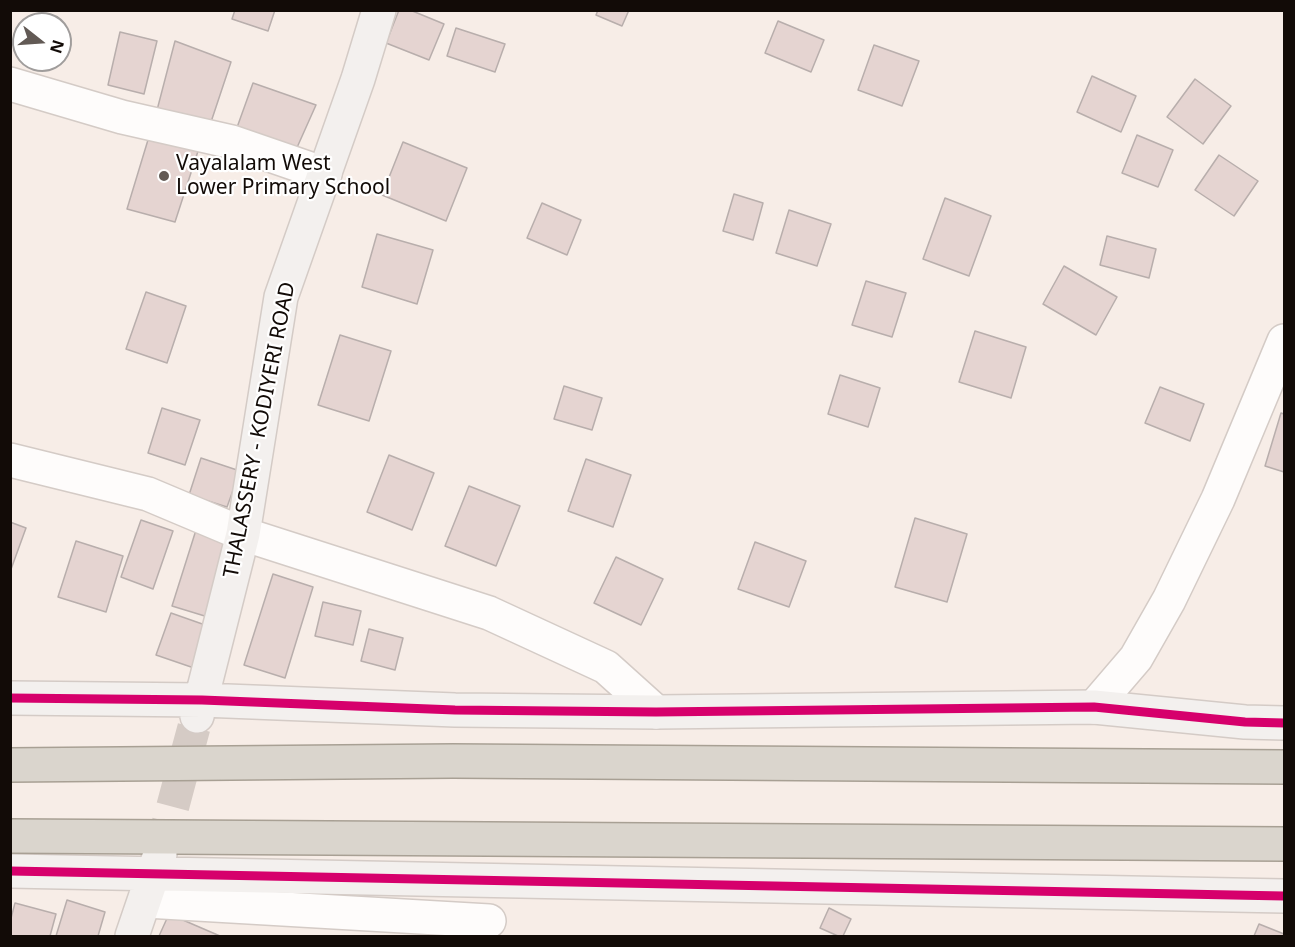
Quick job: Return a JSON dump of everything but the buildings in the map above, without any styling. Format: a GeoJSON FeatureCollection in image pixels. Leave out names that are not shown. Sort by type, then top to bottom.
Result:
{"type":"FeatureCollection","features":[{"type":"Feature","properties":{"kind":"highway"},"geometry":{"type":"LineString","coordinates":[[10,765],[465,761],[1284,767]]}},
{"type":"Feature","properties":{"kind":"highway"},"geometry":{"type":"LineString","coordinates":[[10,836],[1284,844]]}},
{"type":"Feature","properties":{"kind":"street","name":"THALASSERY - KODIYERI ROAD"},"geometry":{"type":"LineString","coordinates":[[200,708],[243,534],[281,297],[358,79],[379,10]]}},
{"type":"Feature","properties":{"kind":"street"},"geometry":{"type":"LineString","coordinates":[[10,84],[122,117],[232,142],[325,174]]}},
{"type":"Feature","properties":{"kind":"street"},"geometry":{"type":"LineString","coordinates":[[1094,707],[1136,658],[1169,600],[1218,499],[1284,341]]}},
{"type":"Feature","properties":{"kind":"street"},"geometry":{"type":"LineString","coordinates":[[10,460],[148,494],[243,534],[489,613],[606,667],[656,712]]}},
{"type":"Feature","properties":{"kind":"street"},"geometry":{"type":"LineString","coordinates":[[10,698],[200,708],[656,712],[1094,707],[1245,722],[1284,723]]}},
{"type":"Feature","properties":{"kind":"street"},"geometry":{"type":"LineString","coordinates":[[10,871],[154,876],[514,880],[1284,896]]}},
{"type":"Feature","properties":{"kind":"street"},"geometry":{"type":"LineString","coordinates":[[154,876],[485,929],[514,880]]}},
{"type":"Feature","properties":{"kind":"street"},"geometry":{"type":"LineString","coordinates":[[132,936],[154,876]]}},
{"type":"Feature","properties":{"kind":"street"},"geometry":{"type":"LineString","coordinates":[[1251,895],[1284,913]]}},
{"type":"Feature","properties":{"kind":"tunnel"},"geometry":{"type":"LineString","coordinates":[[160,854],[197,716]]}},
{"type":"Feature","properties":{"kind":"cycle path"},"geometry":{"type":"LineString","coordinates":[[10,698],[202,700],[455,710],[656,712],[1094,707],[1245,722],[1284,723]]}},
{"type":"Feature","properties":{"kind":"cycle path"},"geometry":{"type":"LineString","coordinates":[[10,871],[1284,896]]}},
{"type":"Feature","properties":{"kind":"place","name":"Vayalalam West Lower Primary School"},"geometry":{"type":"Point","coordinates":[164,176]}}]}
